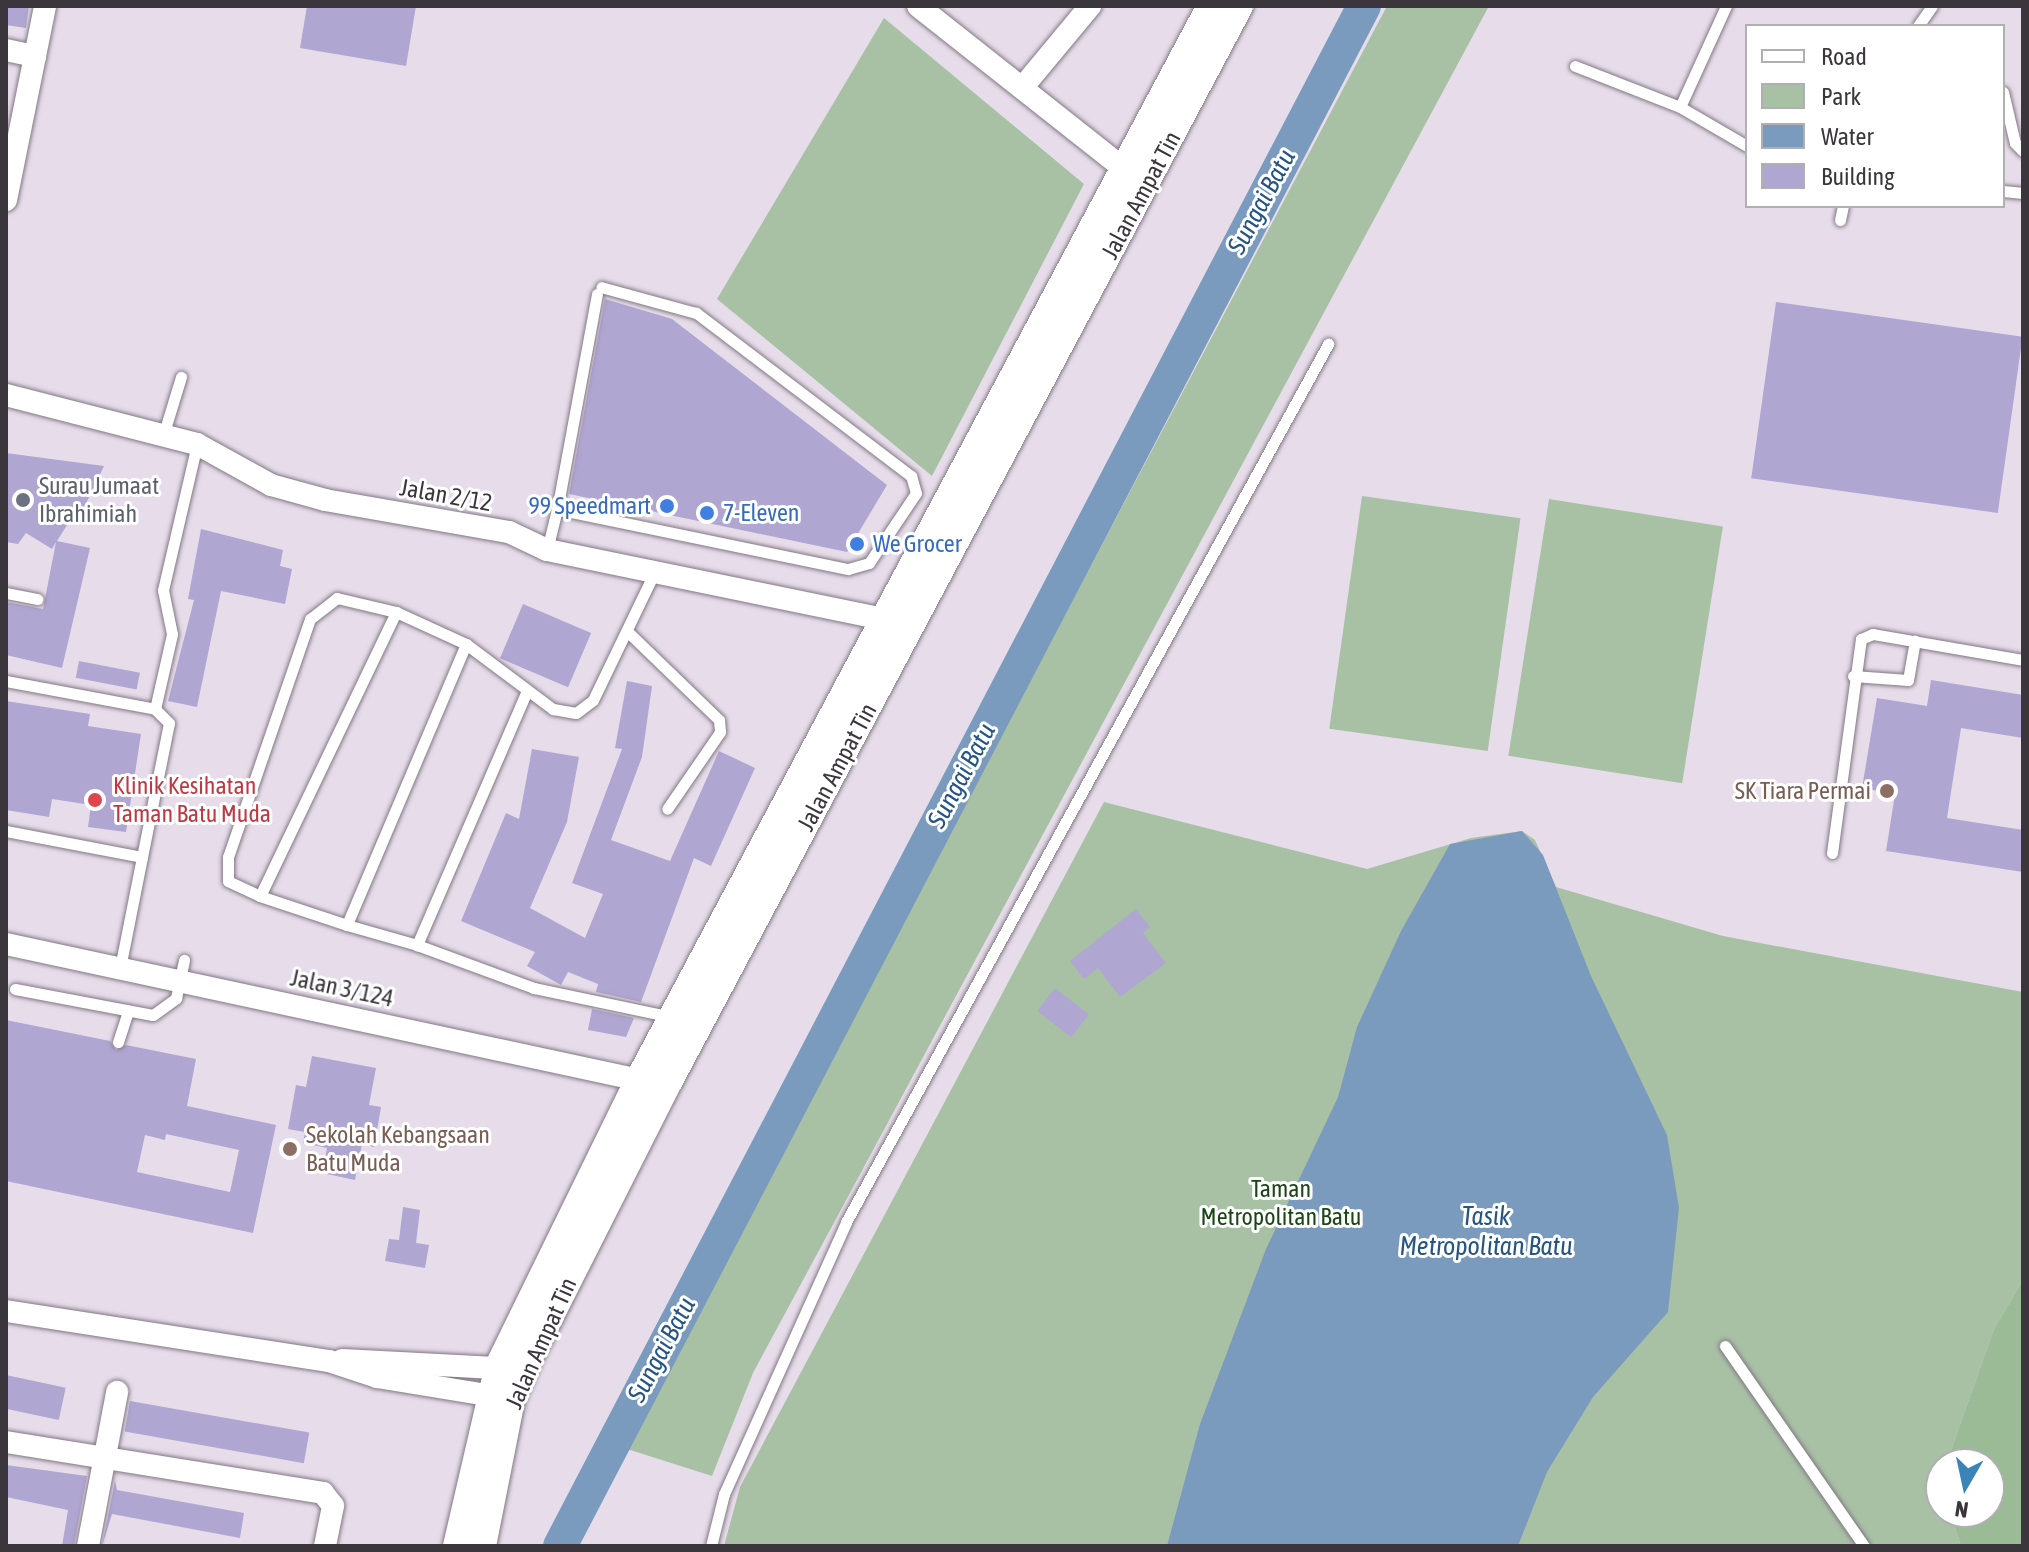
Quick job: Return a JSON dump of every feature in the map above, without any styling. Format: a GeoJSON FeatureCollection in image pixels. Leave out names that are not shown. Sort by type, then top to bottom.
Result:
{"type":"FeatureCollection","features":[{"type":"Feature","properties":{"kind":"street"},"geometry":{"type":"LineString","coordinates":[[6,200],[45,6]]}},
{"type":"Feature","properties":{"kind":"street"},"geometry":{"type":"LineString","coordinates":[[1022,88],[1090,6]]}},
{"type":"Feature","properties":{"kind":"street","name":"Jalan Ampat Tin"},"geometry":{"type":"LineString","coordinates":[[652,1083],[673,1017],[900,622],[1123,168],[1211,6]]}},
{"type":"Feature","properties":{"kind":"street","name":"Jalan Ampat Tin"},"geometry":{"type":"LineString","coordinates":[[457,1546],[499,1397],[511,1368],[652,1083],[900,622],[1198,86],[1239,6]]}},
{"type":"Feature","properties":{"kind":"street"},"geometry":{"type":"LineString","coordinates":[[931,10],[1022,88],[1123,168],[1147,159],[1198,86]]}},
{"type":"Feature","properties":{"kind":"street"},"geometry":{"type":"LineString","coordinates":[[6,50],[35,56]]}},
{"type":"Feature","properties":{"kind":"street","name":"Jalan 2/12"},"geometry":{"type":"LineString","coordinates":[[6,395],[161,440],[197,444],[271,485],[325,500],[509,532],[547,550],[900,622]]}},
{"type":"Feature","properties":{"kind":"street","name":"Jalan 3/124"},"geometry":{"type":"LineString","coordinates":[[6,944],[120,968],[182,970],[652,1083]]}},
{"type":"Feature","properties":{"kind":"street"},"geometry":{"type":"LineString","coordinates":[[6,1311],[329,1361],[511,1368]]}},
{"type":"Feature","properties":{"kind":"street"},"geometry":{"type":"LineString","coordinates":[[329,1361],[377,1377],[499,1397]]}},
{"type":"Feature","properties":{"kind":"street"},"geometry":{"type":"LineString","coordinates":[[88,1546],[117,1392]]}},
{"type":"Feature","properties":{"kind":"street","name":"Jalan Ampat Tin"},"geometry":{"type":"LineString","coordinates":[[482,1546],[499,1397]]}},
{"type":"Feature","properties":{"kind":"street"},"geometry":{"type":"LineString","coordinates":[[6,1442],[323,1493],[333,1506],[325,1546]]}},
{"type":"Feature","properties":{"kind":"lane"},"geometry":{"type":"LineString","coordinates":[[1680,107],[1726,6]]}},
{"type":"Feature","properties":{"kind":"lane"},"geometry":{"type":"LineString","coordinates":[[1919,24],[1932,6]]}},
{"type":"Feature","properties":{"kind":"lane"},"geometry":{"type":"LineString","coordinates":[[1575,66],[1680,107],[1745,145]]}},
{"type":"Feature","properties":{"kind":"lane"},"geometry":{"type":"LineString","coordinates":[[2005,100],[2015,143],[2023,151]]}},
{"type":"Feature","properties":{"kind":"lane"},"geometry":{"type":"LineString","coordinates":[[1840,220],[1843,208]]}},
{"type":"Feature","properties":{"kind":"lane"},"geometry":{"type":"LineString","coordinates":[[547,550],[600,291],[696,313],[911,476],[916,493],[860,569],[557,509]]}},
{"type":"Feature","properties":{"kind":"lane"},"geometry":{"type":"LineString","coordinates":[[711,1546],[724,1494],[846,1222],[1328,344]]}},
{"type":"Feature","properties":{"kind":"lane"},"geometry":{"type":"LineString","coordinates":[[161,440],[181,377]]}},
{"type":"Feature","properties":{"kind":"lane"},"geometry":{"type":"LineString","coordinates":[[155,709],[172,634],[163,590],[197,444]]}},
{"type":"Feature","properties":{"kind":"lane"},"geometry":{"type":"LineString","coordinates":[[655,571],[630,634],[593,700],[576,713],[526,693],[466,644],[396,612],[337,598],[310,619],[228,857],[228,881],[260,896],[417,945],[534,988],[673,1017]]}},
{"type":"Feature","properties":{"kind":"lane"},"geometry":{"type":"LineString","coordinates":[[6,593],[37,599]]}},
{"type":"Feature","properties":{"kind":"lane"},"geometry":{"type":"LineString","coordinates":[[260,896],[396,612]]}},
{"type":"Feature","properties":{"kind":"lane"},"geometry":{"type":"LineString","coordinates":[[630,634],[719,720],[720,732],[667,809]]}},
{"type":"Feature","properties":{"kind":"lane"},"geometry":{"type":"LineString","coordinates":[[1832,853],[1853,676],[1861,639],[1873,634],[2023,660]]}},
{"type":"Feature","properties":{"kind":"lane"},"geometry":{"type":"LineString","coordinates":[[1853,676],[1908,680],[1915,641]]}},
{"type":"Feature","properties":{"kind":"lane"},"geometry":{"type":"LineString","coordinates":[[347,925],[466,644]]}},
{"type":"Feature","properties":{"kind":"lane"},"geometry":{"type":"LineString","coordinates":[[6,681],[155,709],[169,723],[120,968]]}},
{"type":"Feature","properties":{"kind":"lane"},"geometry":{"type":"LineString","coordinates":[[417,945],[526,693]]}},
{"type":"Feature","properties":{"kind":"lane"},"geometry":{"type":"LineString","coordinates":[[6,831],[142,857]]}},
{"type":"Feature","properties":{"kind":"lane"},"geometry":{"type":"LineString","coordinates":[[15,989],[128,1011],[161,1013],[176,998],[182,970]]}},
{"type":"Feature","properties":{"kind":"lane"},"geometry":{"type":"LineString","coordinates":[[118,1042],[128,1011]]}},
{"type":"Feature","properties":{"kind":"lane"},"geometry":{"type":"LineString","coordinates":[[1725,1346],[1864,1546]]}},
{"type":"Feature","properties":{"kind":"green space"},"geometry":{"type":"Polygon","coordinates":[[[1387,6],[1489,6],[753,1373],[712,1476],[624,1448],[1387,6]]]}},
{"type":"Feature","properties":{"kind":"green space"},"geometry":{"type":"Polygon","coordinates":[[[884,18],[1084,184],[932,476],[717,299],[884,18]]]}},
{"type":"Feature","properties":{"kind":"green space"},"geometry":{"type":"Polygon","coordinates":[[[1362,496],[1520,518],[1488,751],[1329,729],[1362,496]]]}},
{"type":"Feature","properties":{"kind":"green space"},"geometry":{"type":"Polygon","coordinates":[[[1549,499],[1723,527],[1682,783],[1508,756],[1549,499]]]}},
{"type":"Feature","properties":{"kind":"green space","name":"Taman Metropolitan Batu"},"geometry":{"type":"Polygon","coordinates":[[[1104,802],[1367,869],[1471,838],[1522,831],[1535,840],[1556,887],[1723,936],[2023,992],[2023,1280],[1994,1329],[1952,1448],[1925,1448],[1925,1528],[1955,1528],[1961,1546],[724,1546],[740,1487],[1104,802]]]}},
{"type":"Feature","properties":{"kind":"green space"},"geometry":{"type":"Polygon","coordinates":[[[2023,1280],[2023,1546],[1961,1546],[1955,1528],[2005,1528],[2005,1448],[1952,1448],[1994,1329],[2023,1280]]]}},
{"type":"Feature","properties":{"kind":"water","name":"Tasik Metropolitan Batu"},"geometry":{"type":"Polygon","coordinates":[[[1522,831],[1543,855],[1591,976],[1667,1135],[1679,1208],[1668,1312],[1593,1397],[1547,1472],[1518,1546],[1167,1546],[1200,1424],[1266,1249],[1338,1097],[1357,1027],[1401,931],[1450,844],[1522,831]]]}},
{"type":"Feature","properties":{"kind":"building"},"geometry":{"type":"Polygon","coordinates":[[[6,6],[29,6],[26,28],[6,25],[6,6]]]}},
{"type":"Feature","properties":{"kind":"building"},"geometry":{"type":"Polygon","coordinates":[[[307,6],[416,6],[406,66],[300,48],[307,6]]]}},
{"type":"Feature","properties":{"kind":"building"},"geometry":{"type":"Polygon","coordinates":[[[605,299],[672,319],[887,485],[847,552],[569,494],[605,299]]]}},
{"type":"Feature","properties":{"kind":"building"},"geometry":{"type":"Polygon","coordinates":[[[1776,302],[2023,337],[1998,513],[1751,478],[1776,302]]]}},
{"type":"Feature","properties":{"kind":"building"},"geometry":{"type":"Polygon","coordinates":[[[6,453],[104,466],[80,516],[74,514],[57,541],[90,548],[62,668],[6,655],[6,602],[43,609],[56,542],[52,549],[26,533],[18,544],[6,542],[6,453]]]}},
{"type":"Feature","properties":{"kind":"building"},"geometry":{"type":"Polygon","coordinates":[[[201,529],[283,550],[280,566],[292,569],[285,604],[221,591],[197,707],[168,701],[194,600],[188,599],[201,529]]]}},
{"type":"Feature","properties":{"kind":"building"},"geometry":{"type":"Polygon","coordinates":[[[523,604],[591,633],[568,687],[500,658],[523,604]]]}},
{"type":"Feature","properties":{"kind":"building"},"geometry":{"type":"Polygon","coordinates":[[[79,661],[140,673],[137,690],[76,678],[79,661]]]}},
{"type":"Feature","properties":{"kind":"building"},"geometry":{"type":"Polygon","coordinates":[[[1931,680],[2023,695],[2023,738],[1961,728],[1947,818],[2023,830],[2023,872],[1886,851],[1895,794],[1862,788],[1877,698],[1927,706],[1931,680]]]}},
{"type":"Feature","properties":{"kind":"building"},"geometry":{"type":"Polygon","coordinates":[[[627,681],[652,686],[642,757],[611,840],[670,861],[719,751],[755,768],[711,866],[694,858],[641,1002],[596,992],[598,984],[568,972],[561,985],[527,966],[535,952],[461,921],[506,813],[519,819],[532,749],[579,757],[567,822],[530,908],[585,938],[603,894],[572,883],[622,749],[615,748],[627,681]]]}},
{"type":"Feature","properties":{"kind":"building"},"geometry":{"type":"Polygon","coordinates":[[[6,701],[90,714],[88,726],[141,734],[126,832],[88,827],[91,805],[52,799],[49,817],[6,810],[6,701]]]}},
{"type":"Feature","properties":{"kind":"building"},"geometry":{"type":"Polygon","coordinates":[[[1136,909],[1150,927],[1143,933],[1166,963],[1120,997],[1098,968],[1084,979],[1070,961],[1136,909]]]}},
{"type":"Feature","properties":{"kind":"building"},"geometry":{"type":"Polygon","coordinates":[[[1055,988],[1089,1014],[1071,1037],[1037,1011],[1055,988]]]}},
{"type":"Feature","properties":{"kind":"building"},"geometry":{"type":"Polygon","coordinates":[[[592,1009],[634,1018],[626,1037],[588,1030],[592,1009]]]}},
{"type":"Feature","properties":{"kind":"building"},"geometry":{"type":"Polygon","coordinates":[[[6,1020],[110,1041],[116,1050],[126,1045],[196,1059],[187,1106],[276,1125],[253,1233],[6,1181],[6,1020]],[[166,1134],[165,1140],[145,1135],[137,1172],[230,1192],[239,1150],[166,1134]]]}},
{"type":"Feature","properties":{"kind":"building"},"geometry":{"type":"Polygon","coordinates":[[[312,1056],[376,1068],[369,1105],[381,1107],[374,1147],[362,1144],[355,1180],[322,1173],[327,1148],[303,1143],[305,1132],[288,1129],[296,1085],[306,1087],[312,1056]]]}},
{"type":"Feature","properties":{"kind":"building"},"geometry":{"type":"Polygon","coordinates":[[[403,1207],[420,1210],[416,1243],[429,1245],[425,1268],[385,1261],[389,1239],[399,1240],[403,1207]]]}},
{"type":"Feature","properties":{"kind":"building"},"geometry":{"type":"Polygon","coordinates":[[[6,1375],[66,1388],[59,1420],[6,1409],[6,1375]]]}},
{"type":"Feature","properties":{"kind":"building"},"geometry":{"type":"Polygon","coordinates":[[[130,1401],[309,1433],[304,1463],[125,1432],[130,1401]]]}},
{"type":"Feature","properties":{"kind":"building"},"geometry":{"type":"Polygon","coordinates":[[[6,1465],[87,1476],[74,1546],[62,1546],[68,1510],[6,1497],[6,1465]]]}},
{"type":"Feature","properties":{"kind":"building"},"geometry":{"type":"Polygon","coordinates":[[[115,1481],[117,1490],[244,1513],[240,1538],[112,1514],[102,1546],[115,1481]]]}},
{"type":"Feature","properties":{"kind":"waterway","name":"Sungai Batu"},"geometry":{"type":"LineString","coordinates":[[560,1546],[1364,6]]}},
{"type":"Feature","properties":{"kind":"place","name":"Surau Jumaat Ibrahimiah"},"geometry":{"type":"Point","coordinates":[23,500]}},
{"type":"Feature","properties":{"kind":"place","name":"99 Speedmart"},"geometry":{"type":"Point","coordinates":[667,506]}},
{"type":"Feature","properties":{"kind":"place","name":"7-Eleven"},"geometry":{"type":"Point","coordinates":[707,513]}},
{"type":"Feature","properties":{"kind":"place","name":"We Grocer"},"geometry":{"type":"Point","coordinates":[857,544]}},
{"type":"Feature","properties":{"kind":"place","name":"SK Tiara Permai"},"geometry":{"type":"Point","coordinates":[1887,791]}},
{"type":"Feature","properties":{"kind":"place","name":"Klinik Kesihatan Taman Batu Muda"},"geometry":{"type":"Point","coordinates":[95,800]}},
{"type":"Feature","properties":{"kind":"place","name":"Sekolah Kebangsaan Batu Muda"},"geometry":{"type":"Point","coordinates":[290,1149]}}]}
